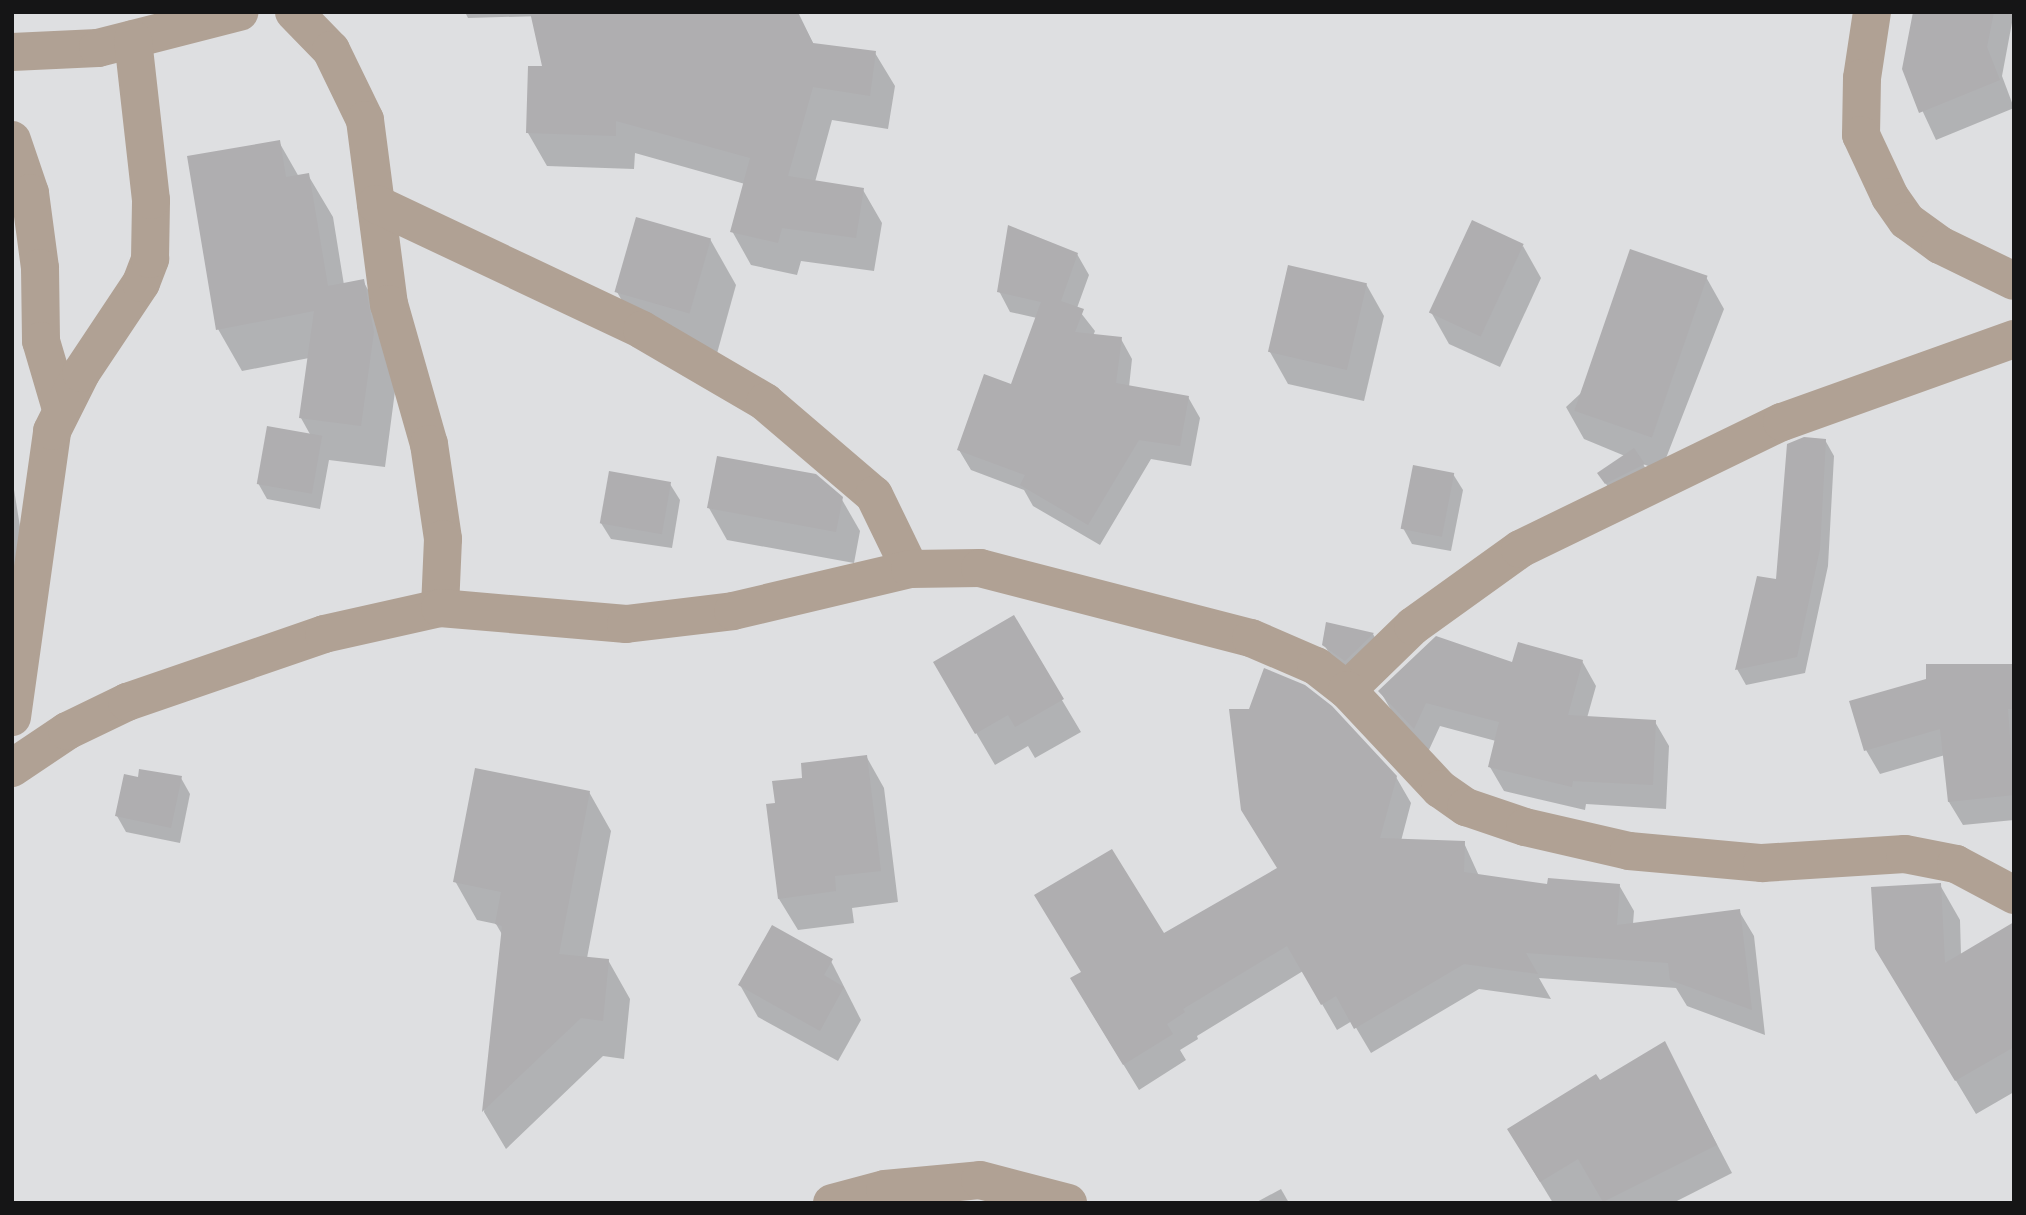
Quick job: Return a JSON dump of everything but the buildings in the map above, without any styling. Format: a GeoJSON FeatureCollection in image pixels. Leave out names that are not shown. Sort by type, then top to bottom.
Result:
{"type":"FeatureCollection","features":[{"type":"Feature","properties":{"kind":"street"},"geometry":{"type":"LineString","coordinates":[[12,52],[98,48],[239,12]]}},
{"type":"Feature","properties":{"kind":"street"},"geometry":{"type":"LineString","coordinates":[[294,12],[331,50],[365,120],[389,304],[429,444],[443,539],[440,608]]}},
{"type":"Feature","properties":{"kind":"street"},"geometry":{"type":"LineString","coordinates":[[1872,12],[1862,78],[1861,135],[1890,197],[1908,221],[1940,245],[2014,281]]}},
{"type":"Feature","properties":{"kind":"street"},"geometry":{"type":"LineString","coordinates":[[12,717],[29,620],[45,460],[61,409],[141,283],[150,260],[151,200],[133,39]]}},
{"type":"Feature","properties":{"kind":"street"},"geometry":{"type":"LineString","coordinates":[[12,140],[30,193],[40,268],[41,341],[61,409]]}},
{"type":"Feature","properties":{"kind":"street"},"geometry":{"type":"LineString","coordinates":[[376,204],[642,330],[765,402],[874,495],[910,569]]}},
{"type":"Feature","properties":{"kind":"street"},"geometry":{"type":"LineString","coordinates":[[1348,690],[1413,626],[1520,549],[1782,422],[2014,339]]}},
{"type":"Feature","properties":{"kind":"street"},"geometry":{"type":"LineString","coordinates":[[12,768],[67,731],[127,702],[324,634],[440,608],[626,624],[733,611],[910,569],[980,568],[1251,638],[1316,666],[1348,690],[1440,789],[1466,807],[1525,827],[1629,851],[1762,863],[1905,854],[1956,864],[2014,895]]}},
{"type":"Feature","properties":{"kind":"street"},"geometry":{"type":"LineString","coordinates":[[832,1203],[885,1189],[980,1180],[1068,1203]]}}]}
